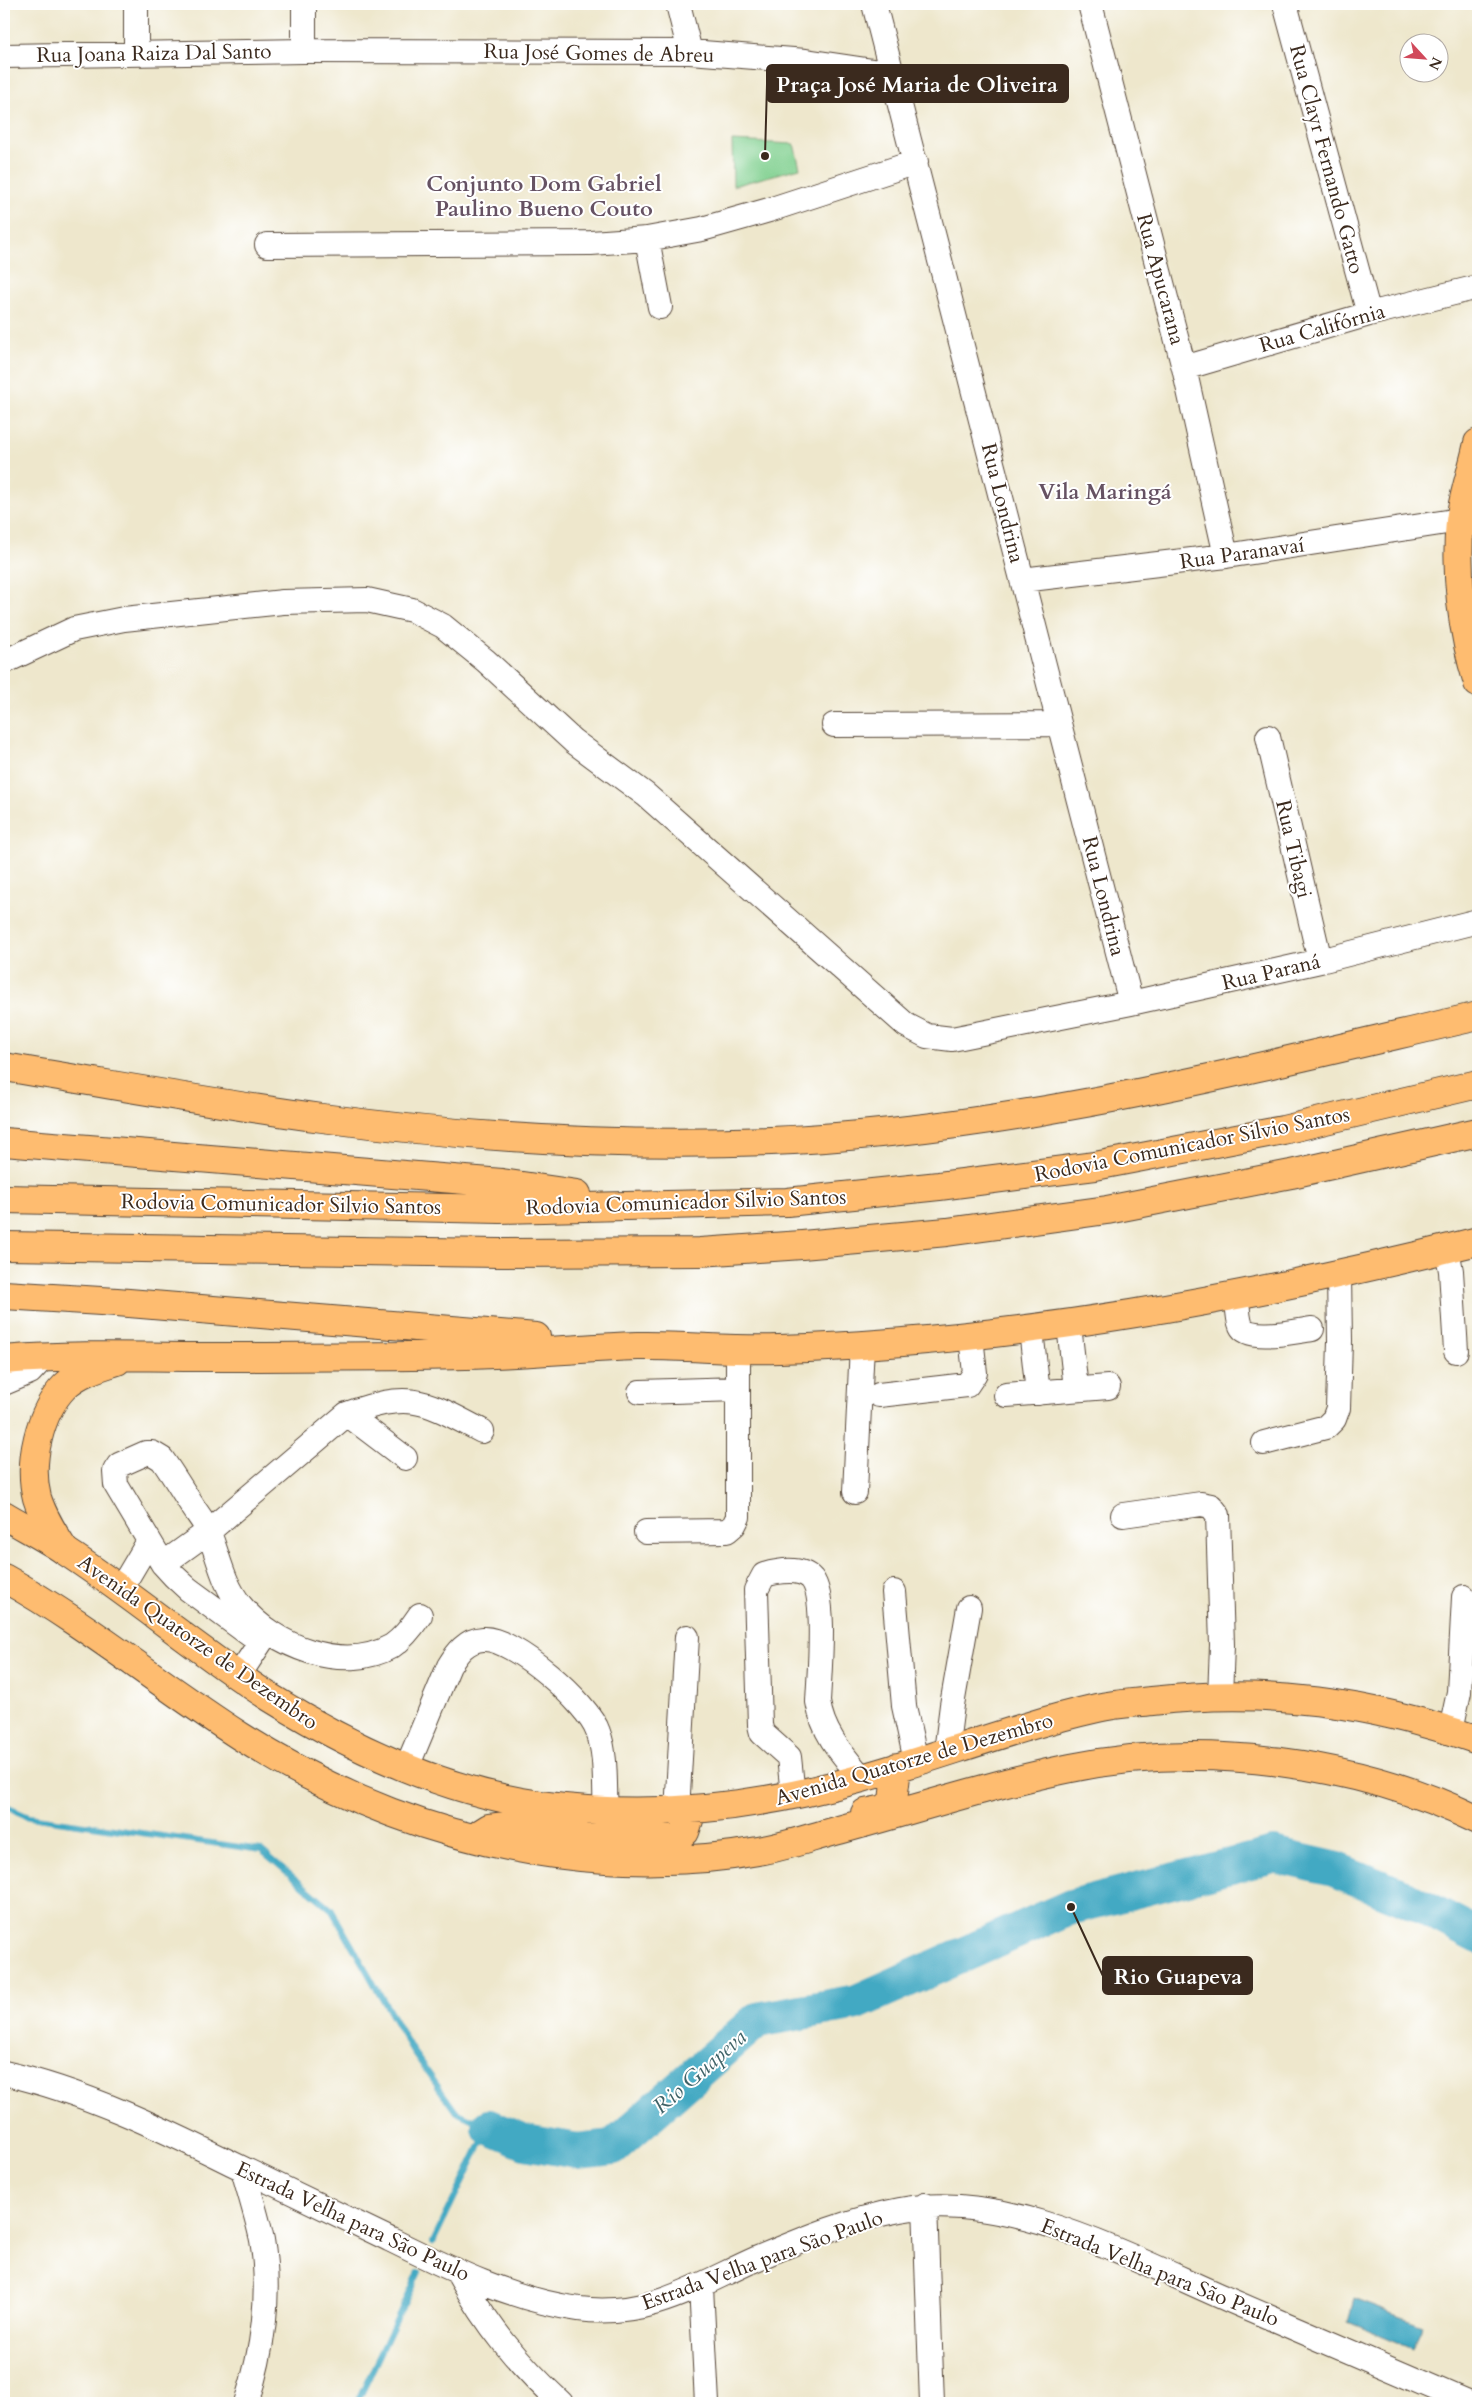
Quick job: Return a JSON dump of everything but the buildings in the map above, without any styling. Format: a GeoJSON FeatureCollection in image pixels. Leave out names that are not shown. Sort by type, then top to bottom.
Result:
{"type":"FeatureCollection","features":[{"type":"Feature","properties":{"kind":"main road"},"geometry":{"type":"LineString","coordinates":[[1478,443],[1460,520],[1460,587],[1470,657],[1478,683]]}},
{"type":"Feature","properties":{"kind":"main road"},"geometry":{"type":"LineString","coordinates":[[4,1067],[320,1118],[452,1134],[544,1140],[617,1142],[769,1141],[859,1135],[934,1127],[1040,1112],[1478,1016]]}},
{"type":"Feature","properties":{"kind":"main road","name":"Rodovia Comunicador Silvio Santos"},"geometry":{"type":"LineString","coordinates":[[4,1199],[500,1209],[787,1202],[939,1186],[1095,1166],[1283,1130],[1478,1084]]}},
{"type":"Feature","properties":{"kind":"main road"},"geometry":{"type":"LineString","coordinates":[[4,1246],[520,1253],[700,1252],[802,1245],[947,1232],[1107,1210],[1291,1174],[1478,1132]]}},
{"type":"Feature","properties":{"kind":"main road"},"geometry":{"type":"LineString","coordinates":[[4,1142],[502,1183],[650,1204]]}},
{"type":"Feature","properties":{"kind":"main road"},"geometry":{"type":"LineString","coordinates":[[4,1360],[45,1356],[139,1354],[213,1357],[469,1355],[640,1346],[688,1346],[738,1350],[862,1345],[971,1337],[1069,1325],[1339,1274],[1448,1249],[1477,1246]]}},
{"type":"Feature","properties":{"kind":"main road"},"geometry":{"type":"LineString","coordinates":[[4,1295],[117,1302],[640,1346]]}},
{"type":"Feature","properties":{"kind":"main road"},"geometry":{"type":"LineString","coordinates":[[64,1550],[50,1527],[37,1498],[34,1472],[41,1427],[52,1404],[66,1386],[88,1370],[139,1354]]}},
{"type":"Feature","properties":{"kind":"main road","name":"Avenida Quatorze de Dezembro"},"geometry":{"type":"LineString","coordinates":[[4,1515],[64,1550],[269,1696],[326,1730],[380,1758],[464,1788],[539,1805],[606,1811],[684,1811],[742,1806],[862,1778],[1030,1725],[1101,1707],[1186,1697],[1269,1696],[1315,1699],[1371,1709],[1451,1730],[1478,1740]]}},
{"type":"Feature","properties":{"kind":"main road"},"geometry":{"type":"LineString","coordinates":[[4,1578],[47,1602],[240,1736],[310,1777],[364,1803],[446,1832],[472,1839],[556,1854],[606,1858],[676,1859],[760,1851],[1021,1779],[1075,1767],[1123,1760],[1187,1757],[1255,1760],[1305,1766],[1410,1792],[1478,1820]]}},
{"type":"Feature","properties":{"kind":"main road"},"geometry":{"type":"LineString","coordinates":[[760,1851],[762,1839],[765,1836],[885,1809],[895,1796],[907,1764]]}},
{"type":"Feature","properties":{"kind":"main road"},"geometry":{"type":"LineString","coordinates":[[472,1839],[489,1828],[497,1826],[586,1838],[676,1839],[685,1832],[684,1811]]}},
{"type":"Feature","properties":{"kind":"street"},"geometry":{"type":"LineString","coordinates":[[136,4],[136,54]]}},
{"type":"Feature","properties":{"kind":"street"},"geometry":{"type":"LineString","coordinates":[[304,4],[304,51]]}},
{"type":"Feature","properties":{"kind":"street"},"geometry":{"type":"LineString","coordinates":[[678,4],[690,52]]}},
{"type":"Feature","properties":{"kind":"street","name":"Rua Londrina"},"geometry":{"type":"LineString","coordinates":[[874,4],[1131,1003]]}},
{"type":"Feature","properties":{"kind":"street","name":"Rua Apucarana"},"geometry":{"type":"LineString","coordinates":[[1090,4],[1184,368],[1226,556]]}},
{"type":"Feature","properties":{"kind":"street","name":"Rua Clayr Fernando Gatto"},"geometry":{"type":"LineString","coordinates":[[1285,4],[1369,314]]}},
{"type":"Feature","properties":{"kind":"street","name":"Rua Joana Raiza Dal Santo"},"geometry":{"type":"LineString","coordinates":[[4,56],[304,51]]}},
{"type":"Feature","properties":{"kind":"street","name":"Rua José Gomes de Abreu"},"geometry":{"type":"LineString","coordinates":[[304,51],[690,52],[806,61],[893,74]]}},
{"type":"Feature","properties":{"kind":"street"},"geometry":{"type":"LineString","coordinates":[[267,245],[591,243],[647,240],[702,229],[760,213],[916,162]]}},
{"type":"Feature","properties":{"kind":"street"},"geometry":{"type":"LineString","coordinates":[[647,240],[660,308]]}},
{"type":"Feature","properties":{"kind":"street","name":"Rua Califórnia"},"geometry":{"type":"LineString","coordinates":[[1184,368],[1369,314],[1472,291]]}},
{"type":"Feature","properties":{"kind":"street","name":"Rua Paranavaí"},"geometry":{"type":"LineString","coordinates":[[1022,580],[1226,556],[1460,520]]}},
{"type":"Feature","properties":{"kind":"street","name":"Rua Paraná"},"geometry":{"type":"LineString","coordinates":[[4,662],[74,629],[124,619],[283,602],[367,600],[412,610],[443,626],[486,661],[573,741],[646,795],[906,1025],[927,1036],[952,1039],[1131,1003],[1320,961],[1478,921]]}},
{"type":"Feature","properties":{"kind":"street"},"geometry":{"type":"LineString","coordinates":[[834,725],[1060,724]]}},
{"type":"Feature","properties":{"kind":"street","name":"Rua Tibagi"},"geometry":{"type":"LineString","coordinates":[[1268,737],[1320,961]]}},
{"type":"Feature","properties":{"kind":"street"},"geometry":{"type":"LineString","coordinates":[[1448,1249],[1456,1351]]}},
{"type":"Feature","properties":{"kind":"street"},"geometry":{"type":"LineString","coordinates":[[1264,1443],[1326,1427],[1334,1419],[1338,1408],[1340,1351],[1339,1274]]}},
{"type":"Feature","properties":{"kind":"street"},"geometry":{"type":"LineString","coordinates":[[1237,1294],[1241,1326],[1248,1332],[1258,1335],[1312,1329]]}},
{"type":"Feature","properties":{"kind":"street"},"geometry":{"type":"LineString","coordinates":[[1069,1325],[1076,1389]]}},
{"type":"Feature","properties":{"kind":"street"},"geometry":{"type":"LineString","coordinates":[[1031,1330],[1038,1393]]}},
{"type":"Feature","properties":{"kind":"street"},"geometry":{"type":"LineString","coordinates":[[879,1395],[967,1385],[976,1373],[971,1337]]}},
{"type":"Feature","properties":{"kind":"street"},"geometry":{"type":"LineString","coordinates":[[855,1492],[862,1345]]}},
{"type":"Feature","properties":{"kind":"street"},"geometry":{"type":"LineString","coordinates":[[646,1532],[727,1531],[734,1526],[738,1516],[738,1350]]}},
{"type":"Feature","properties":{"kind":"street"},"geometry":{"type":"LineString","coordinates":[[4,1383],[30,1372],[45,1356]]}},
{"type":"Feature","properties":{"kind":"street"},"geometry":{"type":"LineString","coordinates":[[1006,1395],[1108,1387]]}},
{"type":"Feature","properties":{"kind":"street"},"geometry":{"type":"LineString","coordinates":[[640,1392],[738,1389]]}},
{"type":"Feature","properties":{"kind":"street"},"geometry":{"type":"LineString","coordinates":[[163,1564],[209,1531],[347,1414],[396,1400],[413,1401],[430,1404],[482,1431]]}},
{"type":"Feature","properties":{"kind":"street"},"geometry":{"type":"LineString","coordinates":[[347,1414],[405,1458]]}},
{"type":"Feature","properties":{"kind":"street"},"geometry":{"type":"LineString","coordinates":[[264,1637],[227,1586],[209,1531],[162,1459],[152,1453],[146,1453],[119,1465],[115,1477],[116,1485],[163,1564],[188,1589],[264,1637],[314,1653],[344,1657],[372,1654],[391,1646],[405,1635],[420,1615]]}},
{"type":"Feature","properties":{"kind":"street"},"geometry":{"type":"LineString","coordinates":[[1123,1515],[1201,1504],[1211,1506],[1218,1515],[1222,1645],[1220,1697]]}},
{"type":"Feature","properties":{"kind":"street"},"geometry":{"type":"LineString","coordinates":[[120,1590],[149,1542]]}},
{"type":"Feature","properties":{"kind":"street"},"geometry":{"type":"LineString","coordinates":[[793,1795],[789,1757],[762,1733],[758,1712],[756,1590],[764,1575],[771,1573],[792,1571],[803,1573],[811,1578],[820,1594],[818,1702],[820,1716],[828,1736],[862,1778]]}},
{"type":"Feature","properties":{"kind":"street"},"geometry":{"type":"LineString","coordinates":[[894,1592],[907,1764]]}},
{"type":"Feature","properties":{"kind":"street"},"geometry":{"type":"LineString","coordinates":[[1451,1730],[1458,1692],[1464,1597]]}},
{"type":"Feature","properties":{"kind":"street"},"geometry":{"type":"LineString","coordinates":[[946,1752],[969,1608]]}},
{"type":"Feature","properties":{"kind":"street"},"geometry":{"type":"LineString","coordinates":[[240,1675],[264,1637]]}},
{"type":"Feature","properties":{"kind":"street"},"geometry":{"type":"LineString","coordinates":[[684,1811],[686,1637]]}},
{"type":"Feature","properties":{"kind":"street"},"geometry":{"type":"LineString","coordinates":[[407,1767],[449,1666],[456,1654],[469,1642],[483,1639],[500,1642],[515,1648],[577,1700],[590,1716],[599,1732],[603,1754],[606,1811]]}},
{"type":"Feature","properties":{"kind":"street","name":"Estrada Velha para São Paulo"},"geometry":{"type":"LineString","coordinates":[[4,2073],[101,2104],[167,2132],[458,2273],[525,2296],[577,2309],[637,2308],[670,2299],[701,2287],[754,2260],[802,2240],[859,2220],[896,2210],[925,2205],[958,2205],[991,2209],[1073,2233],[1468,2403]]}},
{"type":"Feature","properties":{"kind":"street"},"geometry":{"type":"LineString","coordinates":[[243,2169],[262,2240],[265,2279],[259,2357],[246,2403]]}},
{"type":"Feature","properties":{"kind":"street"},"geometry":{"type":"LineString","coordinates":[[925,2205],[932,2403]]}},
{"type":"Feature","properties":{"kind":"street"},"geometry":{"type":"LineString","coordinates":[[458,2273],[479,2312],[504,2346],[561,2403]]}},
{"type":"Feature","properties":{"kind":"street"},"geometry":{"type":"LineString","coordinates":[[701,2287],[708,2403]]}},
{"type":"Feature","properties":{"kind":"green space"},"geometry":{"type":"Polygon","coordinates":[[[732,141],[794,144],[800,168],[733,186],[732,141]]]}},
{"type":"Feature","properties":{"kind":"water"},"geometry":{"type":"Polygon","coordinates":[[[1354,2299],[1423,2325],[1413,2348],[1348,2321],[1354,2299]]]}},
{"type":"Feature","properties":{"kind":"waterway"},"geometry":{"type":"LineString","coordinates":[[4,1806],[29,1817],[261,1850],[331,1909],[412,2050],[456,2112],[489,2127],[433,2242]]}},
{"type":"Feature","properties":{"kind":"waterway","name":"Rio Guapeva"},"geometry":{"type":"LineString","coordinates":[[489,2127],[525,2142],[577,2151],[613,2147],[757,2020],[857,2002],[1071,1907],[1273,1855],[1334,1869],[1406,1898],[1478,1936]]}},
{"type":"Feature","properties":{"kind":"waterway"},"geometry":{"type":"LineString","coordinates":[[357,2403],[419,2272]]}},
{"type":"Feature","properties":{"kind":"place","name":"Praça José Maria de Oliveira"},"geometry":{"type":"Point","coordinates":[765,156]}},
{"type":"Feature","properties":{"kind":"place","name":"Rio Guapeva"},"geometry":{"type":"Point","coordinates":[1071,1907]}},
{"type":"Feature","properties":{"kind":"district","name":"Conjunto Dom Gabriel Paulino Bueno Couto"},"geometry":{"type":"Point","coordinates":[544,196]}},
{"type":"Feature","properties":{"kind":"district","name":"Vila Maringá"},"geometry":{"type":"Point","coordinates":[1105,491]}}]}
